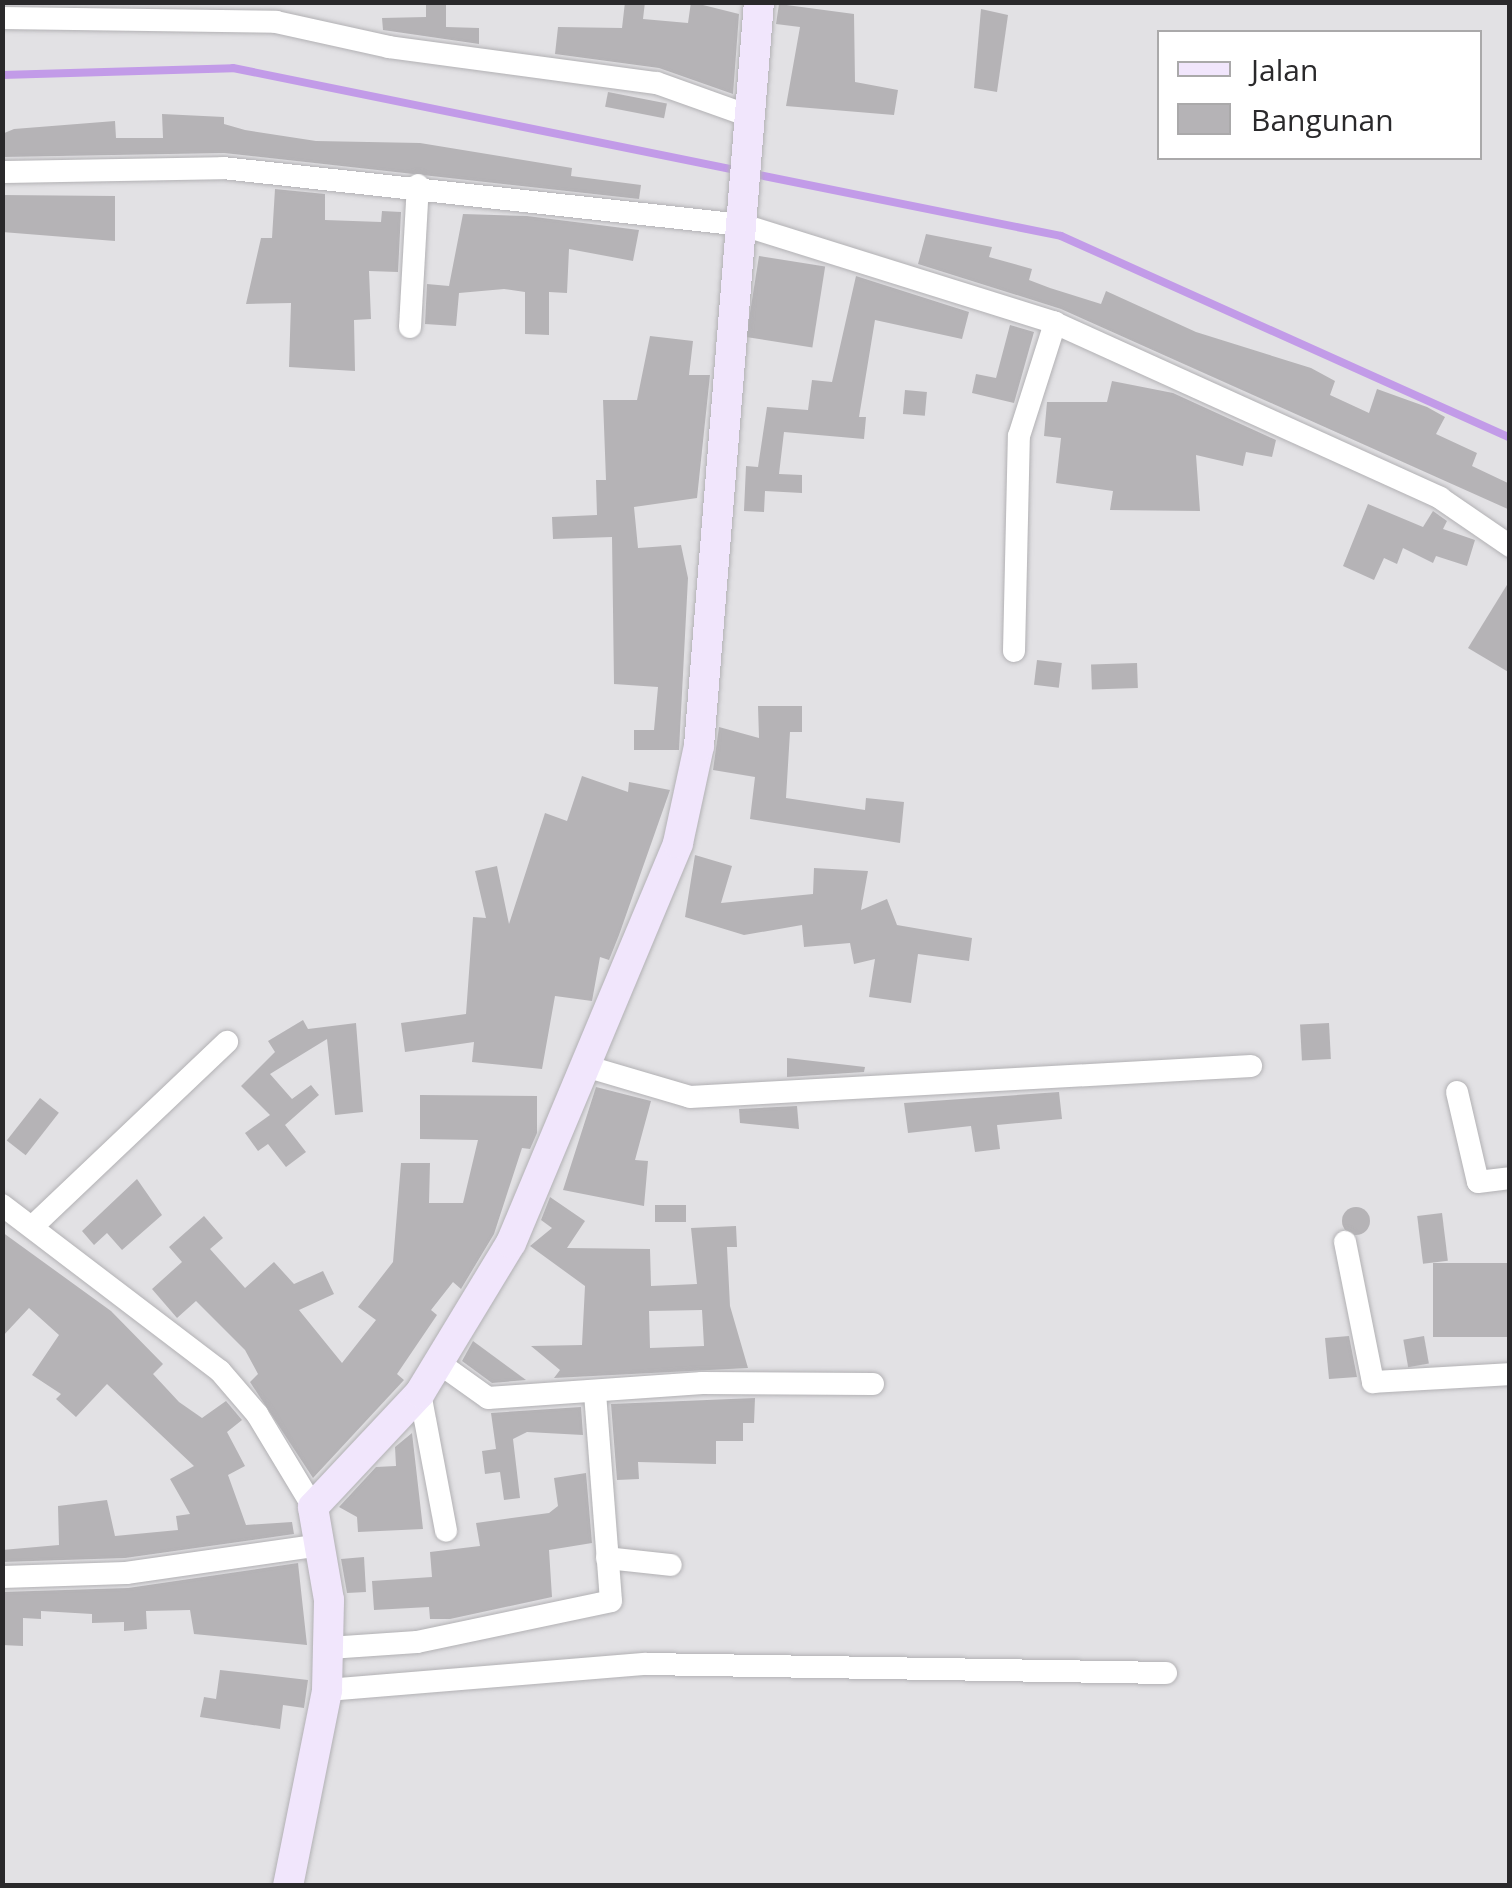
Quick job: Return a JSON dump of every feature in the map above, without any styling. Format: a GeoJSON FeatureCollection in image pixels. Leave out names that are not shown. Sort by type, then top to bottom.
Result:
{"type":"FeatureCollection","features":[{"type":"Feature","properties":{"kind":"street"},"geometry":{"type":"LineString","coordinates":[[313,1507],[420,1393],[511,1243],[678,843],[700,746],[759,2]]}},
{"type":"Feature","properties":{"kind":"street"},"geometry":{"type":"LineString","coordinates":[[2,18],[109,10],[276,22],[389,47],[657,82],[752,119]]}},
{"type":"Feature","properties":{"kind":"street"},"geometry":{"type":"LineString","coordinates":[[2,172],[222,168],[744,214],[1055,324],[1440,498],[1510,546]]}},
{"type":"Feature","properties":{"kind":"street"},"geometry":{"type":"LineString","coordinates":[[410,327],[418,185]]}},
{"type":"Feature","properties":{"kind":"street"},"geometry":{"type":"LineString","coordinates":[[1014,651],[1020,436],[1055,324]]}},
{"type":"Feature","properties":{"kind":"street"},"geometry":{"type":"LineString","coordinates":[[32,1227],[227,1042]]}},
{"type":"Feature","properties":{"kind":"street"},"geometry":{"type":"LineString","coordinates":[[586,1066],[690,1097],[1251,1066]]}},
{"type":"Feature","properties":{"kind":"street"},"geometry":{"type":"LineString","coordinates":[[1458,1092],[1478,1182],[1510,1178]]}},
{"type":"Feature","properties":{"kind":"street"},"geometry":{"type":"LineString","coordinates":[[2,1205],[220,1371],[257,1414],[313,1507],[328,1648],[327,1690],[288,1886]]}},
{"type":"Feature","properties":{"kind":"street"},"geometry":{"type":"LineString","coordinates":[[1345,1242],[1373,1382],[1510,1374]]}},
{"type":"Feature","properties":{"kind":"street"},"geometry":{"type":"LineString","coordinates":[[438,1362],[488,1398],[702,1382],[873,1384]]}},
{"type":"Feature","properties":{"kind":"street"},"geometry":{"type":"LineString","coordinates":[[420,1393],[446,1531]]}},
{"type":"Feature","properties":{"kind":"street"},"geometry":{"type":"LineString","coordinates":[[328,1648],[417,1642],[611,1601],[595,1393]]}},
{"type":"Feature","properties":{"kind":"street"},"geometry":{"type":"LineString","coordinates":[[2,1577],[126,1573],[320,1545]]}},
{"type":"Feature","properties":{"kind":"street"},"geometry":{"type":"LineString","coordinates":[[608,1558],[671,1565]]}},
{"type":"Feature","properties":{"kind":"street"},"geometry":{"type":"LineString","coordinates":[[327,1690],[646,1664],[1166,1673]]}},
{"type":"Feature","properties":{"kind":"building"},"geometry":{"type":"Polygon","coordinates":[[[625,2],[645,2],[643,19],[688,23],[691,2],[739,14],[733,94],[659,68],[555,54],[558,27],[622,28],[625,2]]]}},
{"type":"Feature","properties":{"kind":"building"},"geometry":{"type":"Polygon","coordinates":[[[779,4],[854,14],[855,82],[898,90],[894,115],[786,106],[800,27],[776,24],[779,4]]]}},
{"type":"Feature","properties":{"kind":"building"},"geometry":{"type":"Polygon","coordinates":[[[426,5],[446,5],[446,27],[479,28],[479,44],[383,30],[382,18],[426,17],[426,5]]]}},
{"type":"Feature","properties":{"kind":"building"},"geometry":{"type":"Polygon","coordinates":[[[981,9],[1008,15],[997,92],[974,88],[981,9]]]}},
{"type":"Feature","properties":{"kind":"building"},"geometry":{"type":"Polygon","coordinates":[[[608,92],[667,103],[664,118],[605,107],[608,92]]]}},
{"type":"Feature","properties":{"kind":"building"},"geometry":{"type":"Polygon","coordinates":[[[162,114],[224,117],[224,124],[245,130],[316,141],[420,143],[572,168],[571,176],[641,185],[639,199],[224,153],[2,157],[2,134],[14,129],[115,121],[116,138],[163,138],[162,114]]]}},
{"type":"Feature","properties":{"kind":"building"},"geometry":{"type":"Polygon","coordinates":[[[275,189],[325,194],[325,220],[381,222],[382,211],[401,212],[398,272],[369,271],[371,319],[354,320],[355,371],[289,367],[291,303],[246,304],[261,238],[272,238],[275,189]]]}},
{"type":"Feature","properties":{"kind":"building"},"geometry":{"type":"Polygon","coordinates":[[[2,195],[115,196],[115,241],[2,232],[2,195]]]}},
{"type":"Feature","properties":{"kind":"building"},"geometry":{"type":"Polygon","coordinates":[[[463,214],[527,216],[639,230],[633,261],[569,249],[567,293],[549,292],[549,335],[525,334],[525,292],[504,289],[459,293],[456,326],[425,324],[427,284],[449,286],[463,214]]]}},
{"type":"Feature","properties":{"kind":"building"},"geometry":{"type":"Polygon","coordinates":[[[926,234],[992,247],[989,257],[1032,269],[1029,280],[1050,288],[1101,304],[1106,291],[1196,332],[1311,368],[1335,381],[1330,395],[1369,413],[1377,389],[1427,407],[1445,417],[1436,434],[1477,453],[1472,466],[1510,484],[1510,510],[1061,309],[918,264],[926,234]]]}},
{"type":"Feature","properties":{"kind":"building"},"geometry":{"type":"Polygon","coordinates":[[[759,256],[825,266],[812,347],[746,337],[759,256]]]}},
{"type":"Feature","properties":{"kind":"building"},"geometry":{"type":"Polygon","coordinates":[[[856,276],[969,312],[962,339],[875,320],[859,417],[866,417],[864,439],[784,432],[779,474],[802,475],[802,493],[765,491],[764,512],[744,511],[746,466],[758,467],[767,407],[808,410],[812,380],[832,382],[856,276]]]}},
{"type":"Feature","properties":{"kind":"building"},"geometry":{"type":"Polygon","coordinates":[[[1010,325],[1034,332],[1014,403],[972,393],[976,374],[996,378],[1010,325]]]}},
{"type":"Feature","properties":{"kind":"building"},"geometry":{"type":"Polygon","coordinates":[[[650,336],[693,341],[689,375],[710,375],[697,498],[634,507],[638,548],[681,545],[688,578],[679,750],[634,750],[634,730],[654,730],[658,687],[614,684],[612,537],[553,539],[552,517],[597,515],[596,480],[606,480],[603,400],[637,400],[650,336]]]}},
{"type":"Feature","properties":{"kind":"building"},"geometry":{"type":"Polygon","coordinates":[[[1112,381],[1173,393],[1276,440],[1272,457],[1246,452],[1243,466],[1196,455],[1200,511],[1110,510],[1113,491],[1056,483],[1061,438],[1044,436],[1047,402],[1107,402],[1112,381]]]}},
{"type":"Feature","properties":{"kind":"building"},"geometry":{"type":"Polygon","coordinates":[[[905,390],[927,392],[925,416],[903,414],[905,390]]]}},
{"type":"Feature","properties":{"kind":"building"},"geometry":{"type":"Polygon","coordinates":[[[1368,504],[1423,527],[1433,511],[1447,521],[1443,529],[1475,540],[1467,566],[1436,556],[1433,563],[1403,548],[1397,564],[1384,558],[1374,580],[1343,566],[1368,504]]]}},
{"type":"Feature","properties":{"kind":"building"},"geometry":{"type":"Polygon","coordinates":[[[1510,580],[1510,673],[1468,648],[1510,580]]]}},
{"type":"Feature","properties":{"kind":"building"},"geometry":{"type":"Polygon","coordinates":[[[1037,660],[1062,663],[1059,688],[1034,685],[1037,660]]]}},
{"type":"Feature","properties":{"kind":"building"},"geometry":{"type":"Polygon","coordinates":[[[1137,663],[1138,688],[1092,690],[1091,665],[1137,663]]]}},
{"type":"Feature","properties":{"kind":"building"},"geometry":{"type":"Polygon","coordinates":[[[758,706],[802,706],[802,732],[790,732],[786,798],[865,810],[866,798],[904,802],[900,843],[750,819],[755,777],[713,770],[719,727],[759,738],[758,706]]]}},
{"type":"Feature","properties":{"kind":"building"},"geometry":{"type":"Polygon","coordinates":[[[582,776],[628,792],[629,782],[670,790],[609,960],[600,957],[592,1001],[555,996],[542,1069],[472,1062],[474,1042],[405,1052],[401,1023],[466,1014],[473,917],[486,918],[475,871],[497,866],[509,924],[545,813],[567,821],[582,776]]]}},
{"type":"Feature","properties":{"kind":"building"},"geometry":{"type":"Polygon","coordinates":[[[695,855],[732,866],[721,903],[813,894],[814,868],[868,871],[861,910],[887,899],[897,925],[972,938],[969,961],[918,954],[911,1003],[869,997],[875,959],[854,964],[850,943],[804,947],[802,925],[744,935],[685,917],[695,855]]]}},
{"type":"Feature","properties":{"kind":"building"},"geometry":{"type":"Polygon","coordinates":[[[303,1020],[308,1029],[356,1023],[363,1112],[335,1115],[327,1039],[270,1074],[292,1099],[311,1085],[319,1095],[285,1125],[306,1152],[286,1167],[268,1144],[258,1151],[245,1133],[270,1115],[241,1086],[275,1052],[268,1041],[303,1020]]]}},
{"type":"Feature","properties":{"kind":"building"},"geometry":{"type":"Polygon","coordinates":[[[1329,1023],[1331,1059],[1302,1060],[1300,1025],[1329,1023]]]}},
{"type":"Feature","properties":{"kind":"building"},"geometry":{"type":"Polygon","coordinates":[[[787,1058],[865,1067],[864,1072],[787,1077],[787,1058]]]}},
{"type":"Feature","properties":{"kind":"building"},"geometry":{"type":"Polygon","coordinates":[[[596,1087],[651,1101],[635,1160],[648,1161],[644,1206],[563,1190],[596,1087]]]}},
{"type":"Feature","properties":{"kind":"building"},"geometry":{"type":"Polygon","coordinates":[[[1059,1092],[1062,1119],[997,1125],[1000,1149],[975,1152],[971,1126],[908,1133],[904,1103],[1059,1092]]]}},
{"type":"Feature","properties":{"kind":"building"},"geometry":{"type":"Polygon","coordinates":[[[420,1095],[537,1096],[537,1133],[530,1149],[522,1148],[494,1234],[461,1289],[453,1282],[431,1310],[437,1315],[397,1374],[404,1380],[313,1478],[250,1382],[258,1374],[245,1350],[196,1301],[177,1318],[152,1289],[182,1262],[169,1247],[204,1216],[223,1238],[210,1249],[245,1288],[274,1262],[294,1284],[323,1271],[334,1294],[299,1310],[342,1363],[376,1320],[358,1307],[393,1262],[401,1163],[430,1163],[429,1203],[463,1203],[478,1140],[420,1139],[420,1095]]]}},
{"type":"Feature","properties":{"kind":"building"},"geometry":{"type":"Polygon","coordinates":[[[40,1098],[59,1113],[26,1155],[7,1141],[40,1098]]]}},
{"type":"Feature","properties":{"kind":"building"},"geometry":{"type":"Polygon","coordinates":[[[797,1106],[799,1129],[740,1123],[739,1109],[797,1106]]]}},
{"type":"Feature","properties":{"kind":"building"},"geometry":{"type":"Polygon","coordinates":[[[137,1179],[162,1215],[122,1250],[107,1233],[94,1245],[82,1231],[137,1179]]]}},
{"type":"Feature","properties":{"kind":"building"},"geometry":{"type":"Polygon","coordinates":[[[550,1197],[585,1221],[567,1248],[650,1249],[651,1286],[697,1284],[691,1228],[736,1226],[737,1247],[727,1247],[730,1306],[748,1368],[554,1378],[560,1370],[531,1346],[582,1345],[585,1286],[530,1246],[552,1228],[541,1220],[550,1197]],[[702,1310],[649,1311],[650,1348],[704,1346],[702,1310]]]}},
{"type":"Feature","properties":{"kind":"building"},"geometry":{"type":"Polygon","coordinates":[[[655,1205],[686,1205],[686,1222],[655,1222],[655,1205]]]}},
{"type":"Feature","properties":{"kind":"building"},"geometry":{"type":"Polygon","coordinates":[[[1356,1207],[1366,1211],[1370,1221],[1366,1231],[1356,1235],[1346,1231],[1342,1221],[1346,1211],[1356,1207]]]}},
{"type":"Feature","properties":{"kind":"building"},"geometry":{"type":"Polygon","coordinates":[[[1442,1213],[1448,1261],[1423,1264],[1417,1216],[1442,1213]]]}},
{"type":"Feature","properties":{"kind":"building"},"geometry":{"type":"Polygon","coordinates":[[[2,1232],[111,1311],[163,1364],[153,1374],[179,1402],[202,1418],[226,1401],[242,1420],[227,1432],[245,1466],[228,1475],[246,1525],[292,1522],[294,1534],[125,1558],[2,1562],[2,1550],[59,1545],[58,1506],[107,1500],[115,1536],[178,1530],[176,1516],[190,1514],[170,1479],[194,1466],[107,1384],[76,1417],[56,1399],[61,1394],[32,1375],[59,1335],[29,1308],[2,1337],[2,1232]]]}},
{"type":"Feature","properties":{"kind":"building"},"geometry":{"type":"Polygon","coordinates":[[[1433,1263],[1510,1263],[1510,1337],[1433,1337],[1433,1263]]]}},
{"type":"Feature","properties":{"kind":"building"},"geometry":{"type":"Polygon","coordinates":[[[1349,1336],[1357,1377],[1329,1379],[1325,1338],[1349,1336]]]}},
{"type":"Feature","properties":{"kind":"building"},"geometry":{"type":"Polygon","coordinates":[[[1424,1336],[1429,1364],[1408,1367],[1403,1340],[1424,1336]]]}},
{"type":"Feature","properties":{"kind":"building"},"geometry":{"type":"Polygon","coordinates":[[[473,1341],[526,1380],[492,1383],[462,1361],[473,1341]]]}},
{"type":"Feature","properties":{"kind":"building"},"geometry":{"type":"Polygon","coordinates":[[[755,1398],[754,1423],[743,1423],[743,1441],[716,1441],[716,1464],[638,1462],[639,1479],[617,1480],[611,1404],[755,1398]]]}},
{"type":"Feature","properties":{"kind":"building"},"geometry":{"type":"Polygon","coordinates":[[[581,1407],[583,1435],[527,1432],[513,1439],[520,1498],[504,1500],[500,1472],[485,1474],[482,1451],[496,1449],[491,1413],[581,1407]]]}},
{"type":"Feature","properties":{"kind":"building"},"geometry":{"type":"Polygon","coordinates":[[[412,1433],[423,1529],[358,1532],[357,1517],[339,1507],[376,1467],[396,1466],[395,1447],[412,1433]]]}},
{"type":"Feature","properties":{"kind":"building"},"geometry":{"type":"Polygon","coordinates":[[[586,1473],[592,1543],[549,1550],[552,1597],[450,1619],[430,1619],[429,1607],[374,1610],[372,1581],[432,1577],[430,1552],[480,1546],[476,1523],[549,1513],[558,1506],[554,1478],[586,1473]]]}},
{"type":"Feature","properties":{"kind":"building"},"geometry":{"type":"Polygon","coordinates":[[[364,1557],[366,1592],[347,1593],[341,1559],[364,1557]]]}},
{"type":"Feature","properties":{"kind":"building"},"geometry":{"type":"Polygon","coordinates":[[[298,1563],[307,1645],[194,1634],[190,1610],[146,1611],[147,1629],[124,1631],[124,1622],[92,1623],[92,1614],[41,1611],[41,1619],[23,1618],[23,1646],[2,1645],[2,1592],[128,1588],[298,1563]]]}},
{"type":"Feature","properties":{"kind":"building"},"geometry":{"type":"Polygon","coordinates":[[[220,1670],[308,1680],[304,1708],[283,1705],[280,1729],[200,1717],[204,1697],[216,1699],[220,1670]]]}},
{"type":"Feature","properties":{"kind":"waterway"},"geometry":{"type":"LineString","coordinates":[[2,75],[233,68],[740,171]]}},
{"type":"Feature","properties":{"kind":"waterway"},"geometry":{"type":"LineString","coordinates":[[754,174],[1061,236],[1510,438]]}}]}
